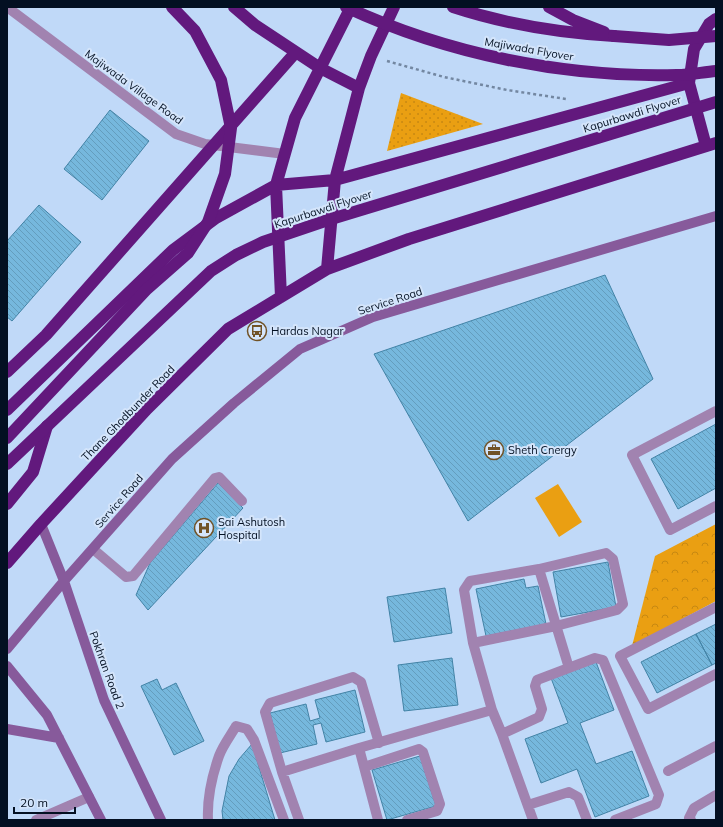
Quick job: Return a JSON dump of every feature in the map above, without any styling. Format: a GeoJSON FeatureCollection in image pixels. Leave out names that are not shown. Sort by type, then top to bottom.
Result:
{"type":"FeatureCollection","features":[{"type":"Feature","properties":{"kind":"highway"},"geometry":{"type":"LineString","coordinates":[[7,438],[147,289],[188,253],[208,222],[225,174],[232,128],[221,80],[195,31],[172,7]]}},
{"type":"Feature","properties":{"kind":"highway"},"geometry":{"type":"LineString","coordinates":[[234,7],[255,25],[320,68],[359,88]]}},
{"type":"Feature","properties":{"kind":"highway","name":"Majiwada Flyover"},"geometry":{"type":"LineString","coordinates":[[346,7],[410,33],[447,45],[487,56],[553,68],[617,74],[670,75],[716,71]]}},
{"type":"Feature","properties":{"kind":"highway"},"geometry":{"type":"LineString","coordinates":[[281,297],[276,185],[295,118],[351,7]]}},
{"type":"Feature","properties":{"kind":"highway"},"geometry":{"type":"LineString","coordinates":[[327,269],[335,180],[359,88],[371,56],[394,7]]}},
{"type":"Feature","properties":{"kind":"highway","name":"Majiwada Flyover"},"geometry":{"type":"LineString","coordinates":[[453,7],[508,22],[572,33],[669,40],[716,36]]}},
{"type":"Feature","properties":{"kind":"highway"},"geometry":{"type":"LineString","coordinates":[[549,7],[573,20],[614,36]]}},
{"type":"Feature","properties":{"kind":"highway"},"geometry":{"type":"LineString","coordinates":[[711,145],[689,83],[694,49],[710,24],[716,19]]}},
{"type":"Feature","properties":{"kind":"highway"},"geometry":{"type":"LineString","coordinates":[[7,372],[46,335],[251,105],[296,52]]}},
{"type":"Feature","properties":{"kind":"highway"},"geometry":{"type":"LineString","coordinates":[[7,410],[168,255],[216,218],[276,185],[335,180],[689,83]]}},
{"type":"Feature","properties":{"kind":"highway","name":"Kapurbawdi Flyover"},"geometry":{"type":"LineString","coordinates":[[7,464],[211,271],[236,255],[263,242],[328,220],[716,102]]}},
{"type":"Feature","properties":{"kind":"highway","name":"Thane Ghodbunder Road"},"geometry":{"type":"LineString","coordinates":[[7,563],[147,409],[228,329],[327,269],[409,239],[711,145]]}},
{"type":"Feature","properties":{"kind":"highway"},"geometry":{"type":"LineString","coordinates":[[7,504],[32,472],[47,426]]}},
{"type":"Feature","properties":{"kind":"street","name":"Majiwada Village Road"},"geometry":{"type":"LineString","coordinates":[[7,7],[164,127],[176,134],[205,144],[285,154]]}},
{"type":"Feature","properties":{"kind":"street","name":"Service Road"},"geometry":{"type":"LineString","coordinates":[[7,649],[64,581],[172,459],[234,403],[300,349],[373,317],[716,216]]}},
{"type":"Feature","properties":{"kind":"street"},"geometry":{"type":"LineString","coordinates":[[716,411],[632,455],[670,530],[716,506]]}},
{"type":"Feature","properties":{"kind":"street"},"geometry":{"type":"LineString","coordinates":[[93,549],[120,573],[126,577],[133,576],[215,478],[219,477],[242,501]]}},
{"type":"Feature","properties":{"kind":"street","name":"Pokhran Road 2"},"geometry":{"type":"LineString","coordinates":[[41,524],[64,581],[104,700],[161,820]]}},
{"type":"Feature","properties":{"kind":"street"},"geometry":{"type":"LineString","coordinates":[[473,643],[556,626],[617,610],[623,604],[613,559],[606,553],[539,569],[470,581],[464,590],[473,643],[492,710],[533,820]]}},
{"type":"Feature","properties":{"kind":"street"},"geometry":{"type":"LineString","coordinates":[[539,569],[569,668]]}},
{"type":"Feature","properties":{"kind":"street"},"geometry":{"type":"LineString","coordinates":[[716,607],[620,656],[648,709],[716,674]]}},
{"type":"Feature","properties":{"kind":"street"},"geometry":{"type":"LineString","coordinates":[[502,734],[539,717],[542,709],[535,686],[537,680],[595,658],[603,660],[659,795],[656,804],[614,820]]}},
{"type":"Feature","properties":{"kind":"street"},"geometry":{"type":"LineString","coordinates":[[7,666],[47,715],[101,820]]}},
{"type":"Feature","properties":{"kind":"street"},"geometry":{"type":"LineString","coordinates":[[299,820],[282,772],[265,712],[270,703],[353,677],[362,682],[379,743]]}},
{"type":"Feature","properties":{"kind":"street"},"geometry":{"type":"LineString","coordinates":[[282,772],[359,748],[492,710]]}},
{"type":"Feature","properties":{"kind":"street"},"geometry":{"type":"LineString","coordinates":[[208,820],[208,809],[213,777],[220,754],[236,726],[247,729],[254,740],[284,820]]}},
{"type":"Feature","properties":{"kind":"street"},"geometry":{"type":"LineString","coordinates":[[7,729],[59,738]]}},
{"type":"Feature","properties":{"kind":"street"},"geometry":{"type":"LineString","coordinates":[[668,771],[716,746]]}},
{"type":"Feature","properties":{"kind":"street"},"geometry":{"type":"LineString","coordinates":[[359,748],[378,820]]}},
{"type":"Feature","properties":{"kind":"street"},"geometry":{"type":"LineString","coordinates":[[364,767],[419,749],[423,752],[440,804],[437,811],[408,820]]}},
{"type":"Feature","properties":{"kind":"street"},"geometry":{"type":"LineString","coordinates":[[528,805],[570,792],[578,797],[587,820]]}},
{"type":"Feature","properties":{"kind":"street"},"geometry":{"type":"LineString","coordinates":[[691,820],[689,818],[694,808],[716,795]]}},
{"type":"Feature","properties":{"kind":"street"},"geometry":{"type":"LineString","coordinates":[[36,820],[89,797]]}},
{"type":"Feature","properties":{"kind":"path"},"geometry":{"type":"LineString","coordinates":[[371,56],[444,77],[507,90],[574,100]]}},
{"type":"Feature","properties":{"kind":"green space"},"geometry":{"type":"Polygon","coordinates":[[[401,93],[483,124],[387,151],[401,93]]]}},
{"type":"Feature","properties":{"kind":"green space"},"geometry":{"type":"Polygon","coordinates":[[[558,484],[582,522],[559,537],[535,498],[558,484]]]}},
{"type":"Feature","properties":{"kind":"green space"},"geometry":{"type":"Polygon","coordinates":[[[716,524],[716,601],[632,646],[655,556],[716,524]]]}},
{"type":"Feature","properties":{"kind":"building"},"geometry":{"type":"Polygon","coordinates":[[[110,110],[149,141],[102,200],[64,169],[110,110]]]}},
{"type":"Feature","properties":{"kind":"building"},"geometry":{"type":"Polygon","coordinates":[[[39,205],[81,242],[12,321],[7,317],[7,241],[39,205]]]}},
{"type":"Feature","properties":{"kind":"building","name":"Sheth Cnergy"},"geometry":{"type":"Polygon","coordinates":[[[605,275],[653,379],[468,521],[374,354],[605,275]]]}},
{"type":"Feature","properties":{"kind":"building"},"geometry":{"type":"Polygon","coordinates":[[[716,424],[716,488],[678,509],[651,459],[716,424]]]}},
{"type":"Feature","properties":{"kind":"building"},"geometry":{"type":"Polygon","coordinates":[[[218,483],[243,508],[148,610],[136,595],[150,563],[218,483]]]}},
{"type":"Feature","properties":{"kind":"building"},"geometry":{"type":"Polygon","coordinates":[[[608,562],[616,607],[561,617],[553,572],[608,562]]]}},
{"type":"Feature","properties":{"kind":"building"},"geometry":{"type":"Polygon","coordinates":[[[524,579],[526,588],[538,586],[546,624],[486,636],[476,589],[524,579]]]}},
{"type":"Feature","properties":{"kind":"building"},"geometry":{"type":"Polygon","coordinates":[[[445,588],[452,633],[394,642],[387,597],[445,588]]]}},
{"type":"Feature","properties":{"kind":"building"},"geometry":{"type":"Polygon","coordinates":[[[716,624],[716,663],[712,665],[696,634],[716,624]]]}},
{"type":"Feature","properties":{"kind":"building"},"geometry":{"type":"Polygon","coordinates":[[[696,634],[712,665],[657,693],[641,662],[696,634]]]}},
{"type":"Feature","properties":{"kind":"building"},"geometry":{"type":"Polygon","coordinates":[[[452,658],[458,705],[404,711],[398,665],[452,658]]]}},
{"type":"Feature","properties":{"kind":"building"},"geometry":{"type":"Polygon","coordinates":[[[596,662],[614,710],[580,723],[596,764],[632,751],[649,796],[595,817],[577,769],[541,783],[525,739],[568,723],[551,678],[596,662]]]}},
{"type":"Feature","properties":{"kind":"building"},"geometry":{"type":"Polygon","coordinates":[[[157,679],[162,690],[176,683],[204,741],[174,755],[141,686],[157,679]]]}},
{"type":"Feature","properties":{"kind":"building"},"geometry":{"type":"Polygon","coordinates":[[[355,690],[365,732],[326,742],[321,723],[313,725],[317,744],[280,753],[270,713],[306,704],[310,721],[320,718],[315,700],[355,690]]]}},
{"type":"Feature","properties":{"kind":"building"},"geometry":{"type":"Polygon","coordinates":[[[252,744],[275,820],[223,820],[222,811],[229,776],[239,759],[252,744]]]}},
{"type":"Feature","properties":{"kind":"building"},"geometry":{"type":"Polygon","coordinates":[[[420,756],[436,806],[387,820],[372,770],[420,756]]]}},
{"type":"Feature","properties":{"kind":"place","name":"Hardas Nagar"},"geometry":{"type":"Point","coordinates":[257,331]}},
{"type":"Feature","properties":{"kind":"place","name":"Sheth Cnergy"},"geometry":{"type":"Point","coordinates":[494,450]}},
{"type":"Feature","properties":{"kind":"place","name":"Sai Ashutosh Hospital"},"geometry":{"type":"Point","coordinates":[204,528]}}]}
